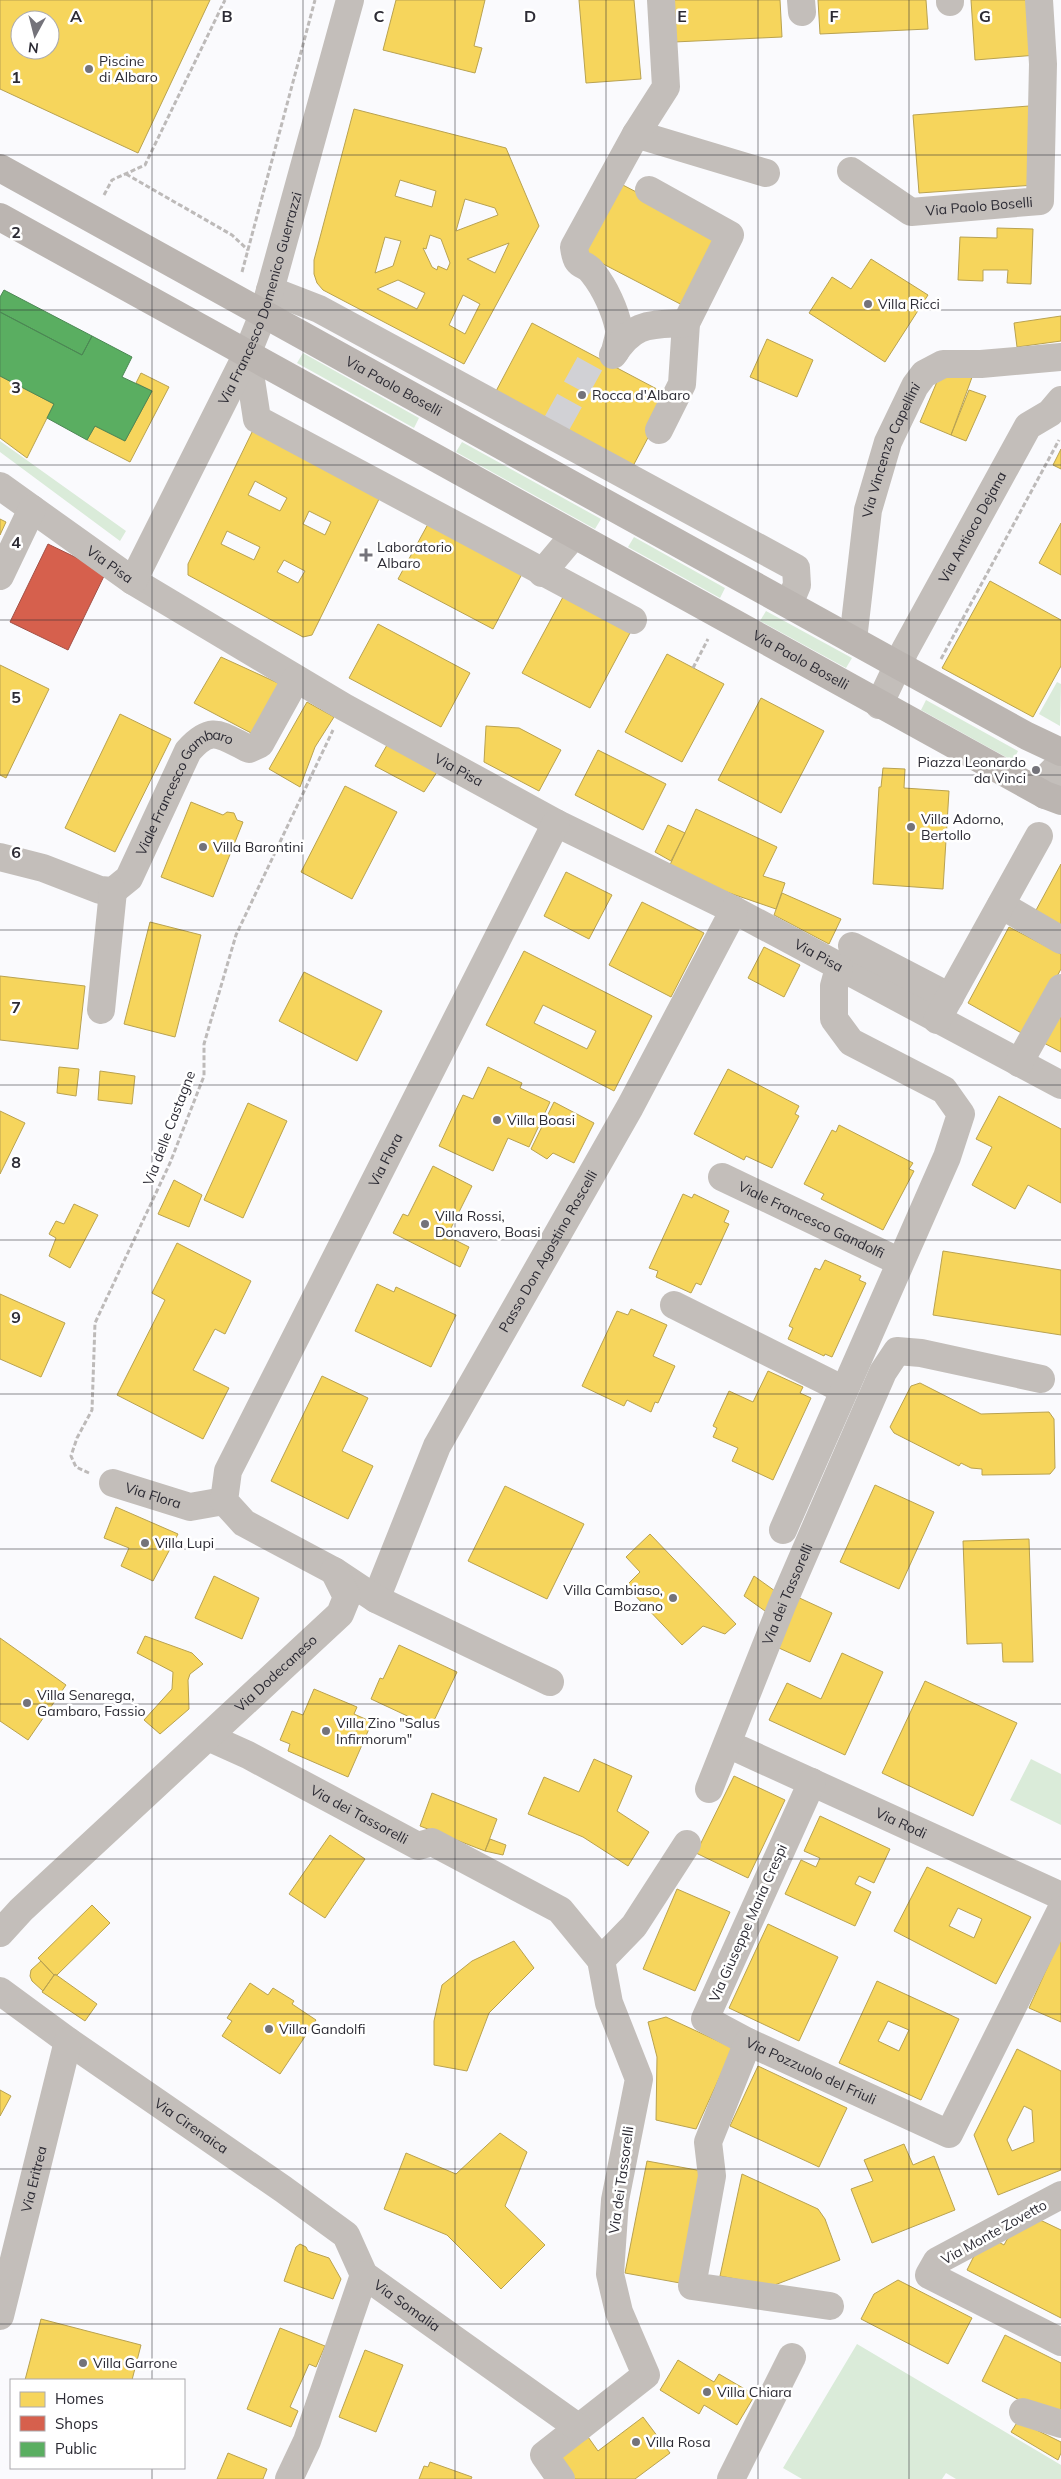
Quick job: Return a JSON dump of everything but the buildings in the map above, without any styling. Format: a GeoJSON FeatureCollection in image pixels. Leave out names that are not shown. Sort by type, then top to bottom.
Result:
{"type":"FeatureCollection","features":[{"type":"Feature","properties":{"kind":"main road","name":"Via Paolo Boselli"},"geometry":{"type":"LineString","coordinates":[[0,168],[267,301],[789,604],[1027,736],[1061,752]]}},
{"type":"Feature","properties":{"kind":"main road","name":"Via Paolo Boselli"},"geometry":{"type":"LineString","coordinates":[[0,217],[574,536],[879,704],[1051,796]]}},
{"type":"Feature","properties":{"kind":"street","name":"Via Francesco Domenico Guerrazzi"},"geometry":{"type":"LineString","coordinates":[[133,580],[247,354],[267,301],[350,0]]}},
{"type":"Feature","properties":{"kind":"street"},"geometry":{"type":"LineString","coordinates":[[661,0],[666,87],[636,134],[574,247],[576,259],[582,266],[592,271],[607,295],[614,314],[606,357],[634,330],[649,325],[686,323]]}},
{"type":"Feature","properties":{"kind":"street","name":"Via Paolo Boselli"},"geometry":{"type":"LineString","coordinates":[[851,170],[911,212],[1040,201],[1044,64],[1039,0]]}},
{"type":"Feature","properties":{"kind":"street"},"geometry":{"type":"LineString","coordinates":[[636,134],[766,173]]}},
{"type":"Feature","properties":{"kind":"street"},"geometry":{"type":"LineString","coordinates":[[649,190],[730,235],[686,323],[682,384],[659,430]]}},
{"type":"Feature","properties":{"kind":"street","name":"Via Paolo Boselli"},"geometry":{"type":"LineString","coordinates":[[267,301],[319,309],[559,433],[796,568],[797,585],[789,604]]}},
{"type":"Feature","properties":{"kind":"street"},"geometry":{"type":"LineString","coordinates":[[247,354],[257,419],[633,620]]}},
{"type":"Feature","properties":{"kind":"street","name":"Via Vincenzo Capellini"},"geometry":{"type":"LineString","coordinates":[[853,640],[868,510],[888,442],[915,386],[924,374],[943,364],[981,364],[1061,357]]}},
{"type":"Feature","properties":{"kind":"street","name":"Via Antioco Dejana"},"geometry":{"type":"LineString","coordinates":[[879,704],[898,665],[1028,426],[1050,413],[1061,400]]}},
{"type":"Feature","properties":{"kind":"street","name":"Via Pisa"},"geometry":{"type":"LineString","coordinates":[[0,486],[133,580],[344,707],[556,823],[734,910],[846,957],[937,1020],[1061,1085]]}},
{"type":"Feature","properties":{"kind":"street"},"geometry":{"type":"LineString","coordinates":[[0,576],[32,509]]}},
{"type":"Feature","properties":{"kind":"street"},"geometry":{"type":"LineString","coordinates":[[542,573],[574,536]]}},
{"type":"Feature","properties":{"kind":"street","name":"Viale Francesco Gambaro"},"geometry":{"type":"LineString","coordinates":[[113,891],[129,878],[188,751],[201,738],[217,734],[249,749],[260,744],[296,679]]}},
{"type":"Feature","properties":{"kind":"street"},"geometry":{"type":"LineString","coordinates":[[1051,796],[1049,775],[1061,763]]}},
{"type":"Feature","properties":{"kind":"street","name":"Via Flora"},"geometry":{"type":"LineString","coordinates":[[113,1482],[190,1507],[224,1501],[228,1471],[556,823]]}},
{"type":"Feature","properties":{"kind":"street"},"geometry":{"type":"LineString","coordinates":[[937,1020],[1039,836]]}},
{"type":"Feature","properties":{"kind":"street"},"geometry":{"type":"LineString","coordinates":[[0,857],[43,868],[100,890],[113,891],[101,1010]]}},
{"type":"Feature","properties":{"kind":"street"},"geometry":{"type":"LineString","coordinates":[[1001,905],[1061,940]]}},
{"type":"Feature","properties":{"kind":"street","name":"Passo Don Agostino Roscelli"},"geometry":{"type":"LineString","coordinates":[[376,1599],[437,1446],[630,1108],[734,910]]}},
{"type":"Feature","properties":{"kind":"street"},"geometry":{"type":"LineString","coordinates":[[846,957],[950,997]]}},
{"type":"Feature","properties":{"kind":"street","name":"Viale Francesco Gandolfi"},"geometry":{"type":"LineString","coordinates":[[783,1530],[947,1156],[961,1114],[944,1090],[851,1042],[834,1019],[834,986],[846,957]]}},
{"type":"Feature","properties":{"kind":"street"},"geometry":{"type":"LineString","coordinates":[[1019,1063],[1061,988]]}},
{"type":"Feature","properties":{"kind":"street","name":"Viale Francesco Gandolfi"},"geometry":{"type":"LineString","coordinates":[[722,1177],[900,1262]]}},
{"type":"Feature","properties":{"kind":"street"},"geometry":{"type":"LineString","coordinates":[[674,1305],[844,1390]]}},
{"type":"Feature","properties":{"kind":"street","name":"Via dei Tassorelli"},"geometry":{"type":"LineString","coordinates":[[709,1789],[782,1605],[884,1372],[897,1351],[921,1353],[1041,1379]]}},
{"type":"Feature","properties":{"kind":"street"},"geometry":{"type":"LineString","coordinates":[[224,1501],[244,1523],[334,1571],[376,1599],[550,1682]]}},
{"type":"Feature","properties":{"kind":"street","name":"Via Dodecaneso"},"geometry":{"type":"LineString","coordinates":[[0,1933],[10,1908],[208,1736],[340,1614],[347,1597],[334,1571]]}},
{"type":"Feature","properties":{"kind":"street","name":"Via dei Tassorelli"},"geometry":{"type":"LineString","coordinates":[[208,1736],[248,1755],[418,1846],[432,1842],[560,1910],[601,1960],[609,2003],[639,2079],[616,2200],[610,2274],[620,2312],[646,2375],[579,2428]]}},
{"type":"Feature","properties":{"kind":"street","name":"Via Rodi"},"geometry":{"type":"LineString","coordinates":[[741,1750],[1061,1896]]}},
{"type":"Feature","properties":{"kind":"street","name":"Via Giuseppe Maria Crespi"},"geometry":{"type":"LineString","coordinates":[[748,2042],[705,2019],[812,1782]]}},
{"type":"Feature","properties":{"kind":"street"},"geometry":{"type":"LineString","coordinates":[[601,1960],[634,1926],[687,1844]]}},
{"type":"Feature","properties":{"kind":"street","name":"Via Pozzuolo del Friuli"},"geometry":{"type":"LineString","coordinates":[[830,2306],[692,2286],[712,2176],[708,2142],[748,2042],[949,2134],[1061,1910]]}},
{"type":"Feature","properties":{"kind":"street","name":"Via Cirenaica"},"geometry":{"type":"LineString","coordinates":[[0,1990],[68,2041],[260,2173],[346,2235],[364,2275]]}},
{"type":"Feature","properties":{"kind":"street","name":"Via Eritrea"},"geometry":{"type":"LineString","coordinates":[[0,2316],[68,2041]]}},
{"type":"Feature","properties":{"kind":"street","name":"Via Monte Zovetto"},"geometry":{"type":"LineString","coordinates":[[1061,2195],[937,2261],[929,2275],[1061,2342]]}},
{"type":"Feature","properties":{"kind":"street","name":"Via Somalia"},"geometry":{"type":"LineString","coordinates":[[289,2479],[307,2440],[364,2275],[579,2428]]}},
{"type":"Feature","properties":{"kind":"street"},"geometry":{"type":"LineString","coordinates":[[731,2479],[792,2357]]}},
{"type":"Feature","properties":{"kind":"street"},"geometry":{"type":"LineString","coordinates":[[1023,2412],[1061,2424]]}},
{"type":"Feature","properties":{"kind":"street"},"geometry":{"type":"LineString","coordinates":[[561,2479],[544,2455],[579,2428]]}},
{"type":"Feature","properties":{"kind":"path"},"geometry":{"type":"LineString","coordinates":[[95,192],[104,197],[112,180],[146,165],[225,0]]}},
{"type":"Feature","properties":{"kind":"path"},"geometry":{"type":"LineString","coordinates":[[234,268],[242,273],[315,0]]}},
{"type":"Feature","properties":{"kind":"path"},"geometry":{"type":"LineString","coordinates":[[126,174],[232,235],[248,250]]}},
{"type":"Feature","properties":{"kind":"path"},"geometry":{"type":"LineString","coordinates":[[938,664],[1061,436]]}},
{"type":"Feature","properties":{"kind":"path"},"geometry":{"type":"LineString","coordinates":[[693,668],[712,632]]}},
{"type":"Feature","properties":{"kind":"path","name":"Via delle Castagne"},"geometry":{"type":"LineString","coordinates":[[113,1482],[76,1467],[71,1456],[77,1438],[92,1410],[95,1323],[170,1163],[204,1076],[204,1044],[236,935],[344,707]]}},
{"type":"Feature","properties":{"kind":"green space"},"geometry":{"type":"Polygon","coordinates":[[[303,353],[419,418],[414,428],[297,363],[303,353]]]}},
{"type":"Feature","properties":{"kind":"green space"},"geometry":{"type":"Polygon","coordinates":[[[0,441],[126,531],[120,541],[0,452],[0,441]]]}},
{"type":"Feature","properties":{"kind":"green space"},"geometry":{"type":"Polygon","coordinates":[[[462,442],[601,519],[595,529],[456,452],[462,442]]]}},
{"type":"Feature","properties":{"kind":"green space"},"geometry":{"type":"Polygon","coordinates":[[[634,537],[725,588],[720,598],[628,547],[634,537]]]}},
{"type":"Feature","properties":{"kind":"green space"},"geometry":{"type":"Polygon","coordinates":[[[766,611],[852,658],[846,668],[760,621],[766,611]]]}},
{"type":"Feature","properties":{"kind":"green space"},"geometry":{"type":"Polygon","coordinates":[[[1057,682],[1061,684],[1060,726],[1039,714],[1057,682]]]}},
{"type":"Feature","properties":{"kind":"green space"},"geometry":{"type":"Polygon","coordinates":[[[926,700],[1018,751],[1013,761],[921,710],[926,700]]]}},
{"type":"Feature","properties":{"kind":"green space"},"geometry":{"type":"Polygon","coordinates":[[[1031,1759],[1061,1774],[1061,1825],[1010,1800],[1031,1759]]]}},
{"type":"Feature","properties":{"kind":"green space"},"geometry":{"type":"Polygon","coordinates":[[[857,2344],[1061,2465],[1061,2479],[956,2479],[946,2473],[942,2479],[802,2479],[783,2468],[857,2344]]]}},
{"type":"Feature","properties":{"kind":"tunnel"},"geometry":{"type":"LineString","coordinates":[[556,425],[594,356]]}},
{"type":"Feature","properties":{"kind":"place","name":"Piscine di Albaro"},"geometry":{"type":"Point","coordinates":[89,69]}},
{"type":"Feature","properties":{"kind":"place","name":"Villa Ricci"},"geometry":{"type":"Point","coordinates":[868,304]}},
{"type":"Feature","properties":{"kind":"place","name":"Rocca d'Albaro"},"geometry":{"type":"Point","coordinates":[582,395]}},
{"type":"Feature","properties":{"kind":"place","name":"Laboratorio Albaro"},"geometry":{"type":"Point","coordinates":[366,555]}},
{"type":"Feature","properties":{"kind":"place","name":"Piazza Leonardo da Vinci"},"geometry":{"type":"Point","coordinates":[1036,770]}},
{"type":"Feature","properties":{"kind":"place","name":"Villa Adorno, Bertollo"},"geometry":{"type":"Point","coordinates":[911,827]}},
{"type":"Feature","properties":{"kind":"place","name":"Villa Barontini"},"geometry":{"type":"Point","coordinates":[203,847]}},
{"type":"Feature","properties":{"kind":"place","name":"Villa Boasi"},"geometry":{"type":"Point","coordinates":[497,1120]}},
{"type":"Feature","properties":{"kind":"place","name":"Villa Rossi, Donavero, Boasi"},"geometry":{"type":"Point","coordinates":[425,1224]}},
{"type":"Feature","properties":{"kind":"place","name":"Villa Lupi"},"geometry":{"type":"Point","coordinates":[145,1543]}},
{"type":"Feature","properties":{"kind":"place","name":"Villa Cambiaso, Bozano"},"geometry":{"type":"Point","coordinates":[673,1598]}},
{"type":"Feature","properties":{"kind":"place","name":"Villa Senarega, Gambaro, Fassio"},"geometry":{"type":"Point","coordinates":[27,1703]}},
{"type":"Feature","properties":{"kind":"place","name":"Villa Zino \"Salus Infirmorum\""},"geometry":{"type":"Point","coordinates":[326,1731]}},
{"type":"Feature","properties":{"kind":"place","name":"Villa Gandolfi"},"geometry":{"type":"Point","coordinates":[269,2029]}},
{"type":"Feature","properties":{"kind":"place","name":"Villa Garrone"},"geometry":{"type":"Point","coordinates":[83,2363]}},
{"type":"Feature","properties":{"kind":"place","name":"Villa Chiara"},"geometry":{"type":"Point","coordinates":[707,2392]}},
{"type":"Feature","properties":{"kind":"place","name":"Villa Rosa"},"geometry":{"type":"Point","coordinates":[636,2442]}}]}
